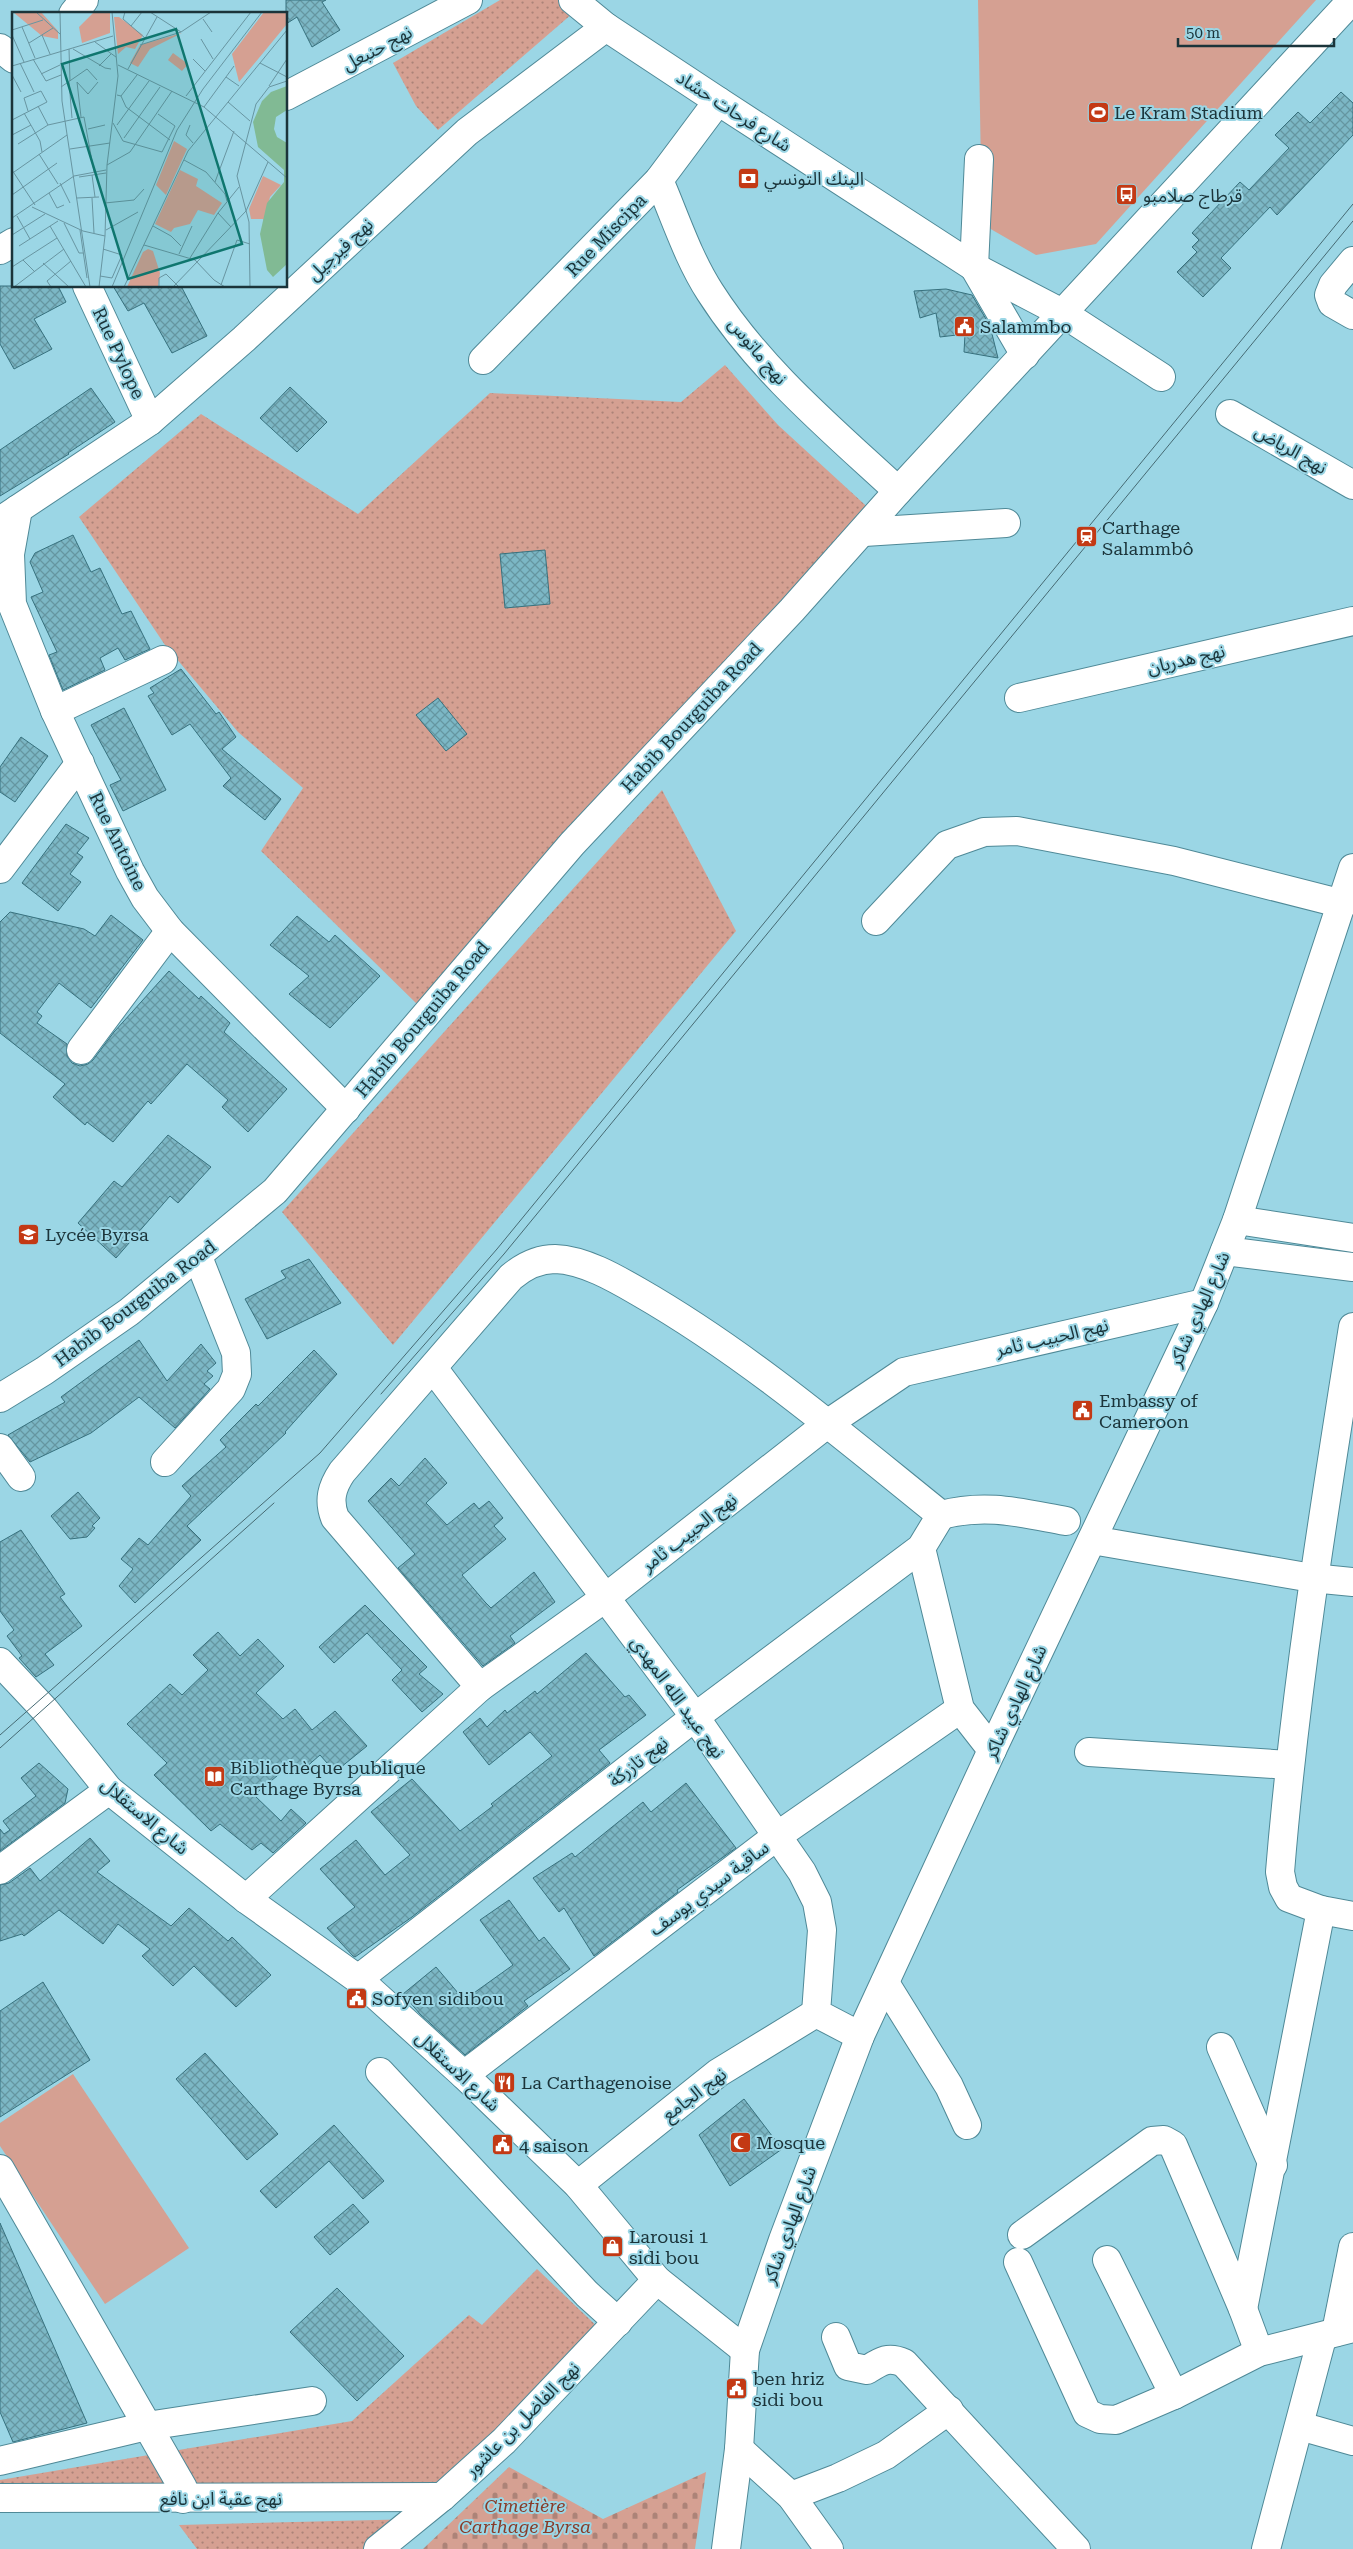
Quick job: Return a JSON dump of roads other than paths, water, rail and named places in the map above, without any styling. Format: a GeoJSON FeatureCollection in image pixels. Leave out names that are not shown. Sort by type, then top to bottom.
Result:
{"type":"FeatureCollection","features":[{"type":"Feature","properties":{"kind":"street"},"geometry":{"type":"LineString","coordinates":[[75,12],[84,0]]}},
{"type":"Feature","properties":{"kind":"street","name":"نهج حنبعل"},"geometry":{"type":"LineString","coordinates":[[288,95],[468,0]]}},
{"type":"Feature","properties":{"kind":"street","name":"شارع فرحات حشاد"},"geometry":{"type":"LineString","coordinates":[[573,0],[606,27],[974,266],[1064,314],[1161,377]]}},
{"type":"Feature","properties":{"kind":"street","name":"Habib Bourguiba Road"},"geometry":{"type":"LineString","coordinates":[[0,1398],[44,1371],[129,1312],[198,1257],[275,1191],[439,997],[572,844],[864,532],[898,491],[1064,314],[1352,0]]}},
{"type":"Feature","properties":{"kind":"street","name":"نهج فيرجيل"},"geometry":{"type":"LineString","coordinates":[[9,515],[150,421],[244,339],[467,132],[606,27]]}},
{"type":"Feature","properties":{"kind":"street"},"geometry":{"type":"LineString","coordinates":[[0,48],[12,57]]}},
{"type":"Feature","properties":{"kind":"street","name":"Rue Miscipa"},"geometry":{"type":"LineString","coordinates":[[483,360],[659,180],[718,101]]}},
{"type":"Feature","properties":{"kind":"street"},"geometry":{"type":"LineString","coordinates":[[974,266],[979,159]]}},
{"type":"Feature","properties":{"kind":"street","name":"نهج ماتوس"},"geometry":{"type":"LineString","coordinates":[[659,180],[709,291],[734,325],[803,403],[898,491]]}},
{"type":"Feature","properties":{"kind":"street"},"geometry":{"type":"LineString","coordinates":[[0,250],[12,243]]}},
{"type":"Feature","properties":{"kind":"street"},"geometry":{"type":"LineString","coordinates":[[1353,261],[1333,285],[1329,295],[1332,303],[1353,315]]}},
{"type":"Feature","properties":{"kind":"street","name":"شارع فرحات حشاد"},"geometry":{"type":"LineString","coordinates":[[974,266],[1025,355]]}},
{"type":"Feature","properties":{"kind":"street","name":"Rue Pylope"},"geometry":{"type":"LineString","coordinates":[[88,288],[150,421]]}},
{"type":"Feature","properties":{"kind":"street","name":"نهج الرياض"},"geometry":{"type":"LineString","coordinates":[[1230,414],[1353,485]]}},
{"type":"Feature","properties":{"kind":"street","name":"Rue Antoine"},"geometry":{"type":"LineString","coordinates":[[9,515],[12,604],[55,711],[130,871],[145,898],[170,931],[346,1109]]}},
{"type":"Feature","properties":{"kind":"street"},"geometry":{"type":"LineString","coordinates":[[864,532],[1006,523]]}},
{"type":"Feature","properties":{"kind":"street","name":"نهج هدريان"},"geometry":{"type":"LineString","coordinates":[[1019,698],[1353,621]]}},
{"type":"Feature","properties":{"kind":"street"},"geometry":{"type":"LineString","coordinates":[[55,711],[164,660]]}},
{"type":"Feature","properties":{"kind":"street"},"geometry":{"type":"LineString","coordinates":[[0,869],[80,762]]}},
{"type":"Feature","properties":{"kind":"street"},"geometry":{"type":"LineString","coordinates":[[876,921],[947,845],[984,832],[1017,830],[1174,861],[1343,904]]}},
{"type":"Feature","properties":{"kind":"street","name":"شارع الهادي شاكر"},"geometry":{"type":"LineString","coordinates":[[726,2549],[739,2449],[744,2350],[783,2240],[860,2036],[992,1750],[1204,1303],[1237,1220],[1343,904],[1353,868]]}},
{"type":"Feature","properties":{"kind":"street"},"geometry":{"type":"LineString","coordinates":[[81,1050],[170,931]]}},
{"type":"Feature","properties":{"kind":"street"},"geometry":{"type":"LineString","coordinates":[[1237,1220],[1353,1238]]}},
{"type":"Feature","properties":{"kind":"street"},"geometry":{"type":"LineString","coordinates":[[1225,1251],[1353,1268]]}},
{"type":"Feature","properties":{"kind":"street"},"geometry":{"type":"LineString","coordinates":[[165,1462],[231,1389],[237,1374],[236,1353],[198,1257]]}},
{"type":"Feature","properties":{"kind":"street"},"geometry":{"type":"LineString","coordinates":[[480,1687],[335,1518],[331,1507],[332,1490],[342,1472],[510,1277],[529,1264],[546,1260],[567,1260],[611,1276],[676,1313],[827,1424],[941,1514]]}},
{"type":"Feature","properties":{"kind":"street","name":"نهج الحبيب ثامر"},"geometry":{"type":"LineString","coordinates":[[246,1899],[480,1687],[605,1598],[827,1424],[904,1372],[1204,1303]]}},
{"type":"Feature","properties":{"kind":"street"},"geometry":{"type":"LineString","coordinates":[[1353,1327],[1312,1578],[1289,1764],[1280,1872],[1283,1887],[1289,1898],[1321,1910],[1353,1916]]}},
{"type":"Feature","properties":{"kind":"street","name":"نهج عبيد الله المهدي"},"geometry":{"type":"LineString","coordinates":[[433,1368],[695,1718],[802,1872],[817,1902],[822,1930],[816,2013]]}},
{"type":"Feature","properties":{"kind":"street"},"geometry":{"type":"LineString","coordinates":[[0,1448],[21,1477]]}},
{"type":"Feature","properties":{"kind":"street"},"geometry":{"type":"LineString","coordinates":[[992,1750],[960,1709],[920,1548],[941,1514],[966,1508],[989,1508],[1066,1521]]}},
{"type":"Feature","properties":{"kind":"street"},"geometry":{"type":"LineString","coordinates":[[1092,1540],[1312,1578],[1353,1582]]}},
{"type":"Feature","properties":{"kind":"street","name":"نهج تازركة"},"geometry":{"type":"LineString","coordinates":[[358,1979],[695,1718],[920,1548]]}},
{"type":"Feature","properties":{"kind":"street","name":"شارع الاستقلال"},"geometry":{"type":"LineString","coordinates":[[0,1662],[45,1710],[109,1790],[246,1899],[358,1979],[464,2075],[578,2185],[657,2280],[744,2350]]}},
{"type":"Feature","properties":{"kind":"street","name":"ساقية سيدي يوسف"},"geometry":{"type":"LineString","coordinates":[[464,2075],[777,1836],[960,1709]]}},
{"type":"Feature","properties":{"kind":"street"},"geometry":{"type":"LineString","coordinates":[[1089,1752],[1289,1764]]}},
{"type":"Feature","properties":{"kind":"street"},"geometry":{"type":"LineString","coordinates":[[0,1870],[109,1790]]}},
{"type":"Feature","properties":{"kind":"street"},"geometry":{"type":"LineString","coordinates":[[1243,2308],[1273,2165],[1321,1910]]}},
{"type":"Feature","properties":{"kind":"street"},"geometry":{"type":"LineString","coordinates":[[885,1983],[949,2086],[967,2125]]}},
{"type":"Feature","properties":{"kind":"street"},"geometry":{"type":"LineString","coordinates":[[816,2013],[860,2036]]}},
{"type":"Feature","properties":{"kind":"street","name":"نهج الجامع"},"geometry":{"type":"LineString","coordinates":[[578,2185],[718,2073],[816,2013]]}},
{"type":"Feature","properties":{"kind":"street"},"geometry":{"type":"LineString","coordinates":[[1221,2047],[1273,2165]]}},
{"type":"Feature","properties":{"kind":"street"},"geometry":{"type":"LineString","coordinates":[[380,2072],[587,2294],[618,2322]]}},
{"type":"Feature","properties":{"kind":"street"},"geometry":{"type":"LineString","coordinates":[[1022,2235],[1152,2142],[1164,2140],[1173,2145],[1243,2308],[1259,2352]]}},
{"type":"Feature","properties":{"kind":"street"},"geometry":{"type":"LineString","coordinates":[[0,2169],[183,2488],[183,2499]]}},
{"type":"Feature","properties":{"kind":"street"},"geometry":{"type":"LineString","coordinates":[[1266,2549],[1300,2426],[1337,2333],[1353,2247]]}},
{"type":"Feature","properties":{"kind":"street"},"geometry":{"type":"LineString","coordinates":[[1106,2260],[1174,2395]]}},
{"type":"Feature","properties":{"kind":"street"},"geometry":{"type":"LineString","coordinates":[[1018,2262],[1087,2413],[1100,2419],[1116,2420],[1174,2395],[1259,2352],[1337,2333]]}},
{"type":"Feature","properties":{"kind":"street","name":"نهج الفاضل بن عاشور"},"geometry":{"type":"LineString","coordinates":[[378,2549],[442,2497],[504,2441],[657,2280]]}},
{"type":"Feature","properties":{"kind":"street"},"geometry":{"type":"LineString","coordinates":[[836,2337],[848,2366],[867,2370],[883,2360],[894,2359],[904,2363],[1076,2549]]}},
{"type":"Feature","properties":{"kind":"street"},"geometry":{"type":"LineString","coordinates":[[0,2461],[147,2426],[312,2401]]}},
{"type":"Feature","properties":{"kind":"street"},"geometry":{"type":"LineString","coordinates":[[791,2496],[838,2478],[886,2455],[949,2410]]}},
{"type":"Feature","properties":{"kind":"street"},"geometry":{"type":"LineString","coordinates":[[1300,2426],[1353,2441]]}},
{"type":"Feature","properties":{"kind":"street"},"geometry":{"type":"LineString","coordinates":[[739,2449],[791,2496],[830,2549]]}},
{"type":"Feature","properties":{"kind":"street","name":"نهج عقبة ابن نافع"},"geometry":{"type":"LineString","coordinates":[[0,2498],[442,2497]]}},
{"type":"Feature","properties":{"kind":"tram line"},"geometry":{"type":"LineString","coordinates":[[0,1735],[320,1453],[497,1249],[1353,204]]}},
{"type":"Feature","properties":{"kind":"tram line"},"geometry":{"type":"LineString","coordinates":[[381,1394],[504,1254],[1353,221]]}},
{"type":"Feature","properties":{"kind":"tram line"},"geometry":{"type":"LineString","coordinates":[[0,1748],[274,1503]]}},
{"type":"Feature","properties":{"kind":"place","name":"Le Kram Stadium"},"geometry":{"type":"Point","coordinates":[1098,112]}},
{"type":"Feature","properties":{"kind":"place","name":"البنك التونسي"},"geometry":{"type":"Point","coordinates":[748,178]}},
{"type":"Feature","properties":{"kind":"place","name":"قرطاج صلامبو"},"geometry":{"type":"Point","coordinates":[1127,195]}},
{"type":"Feature","properties":{"kind":"place","name":"Salammbo"},"geometry":{"type":"Point","coordinates":[964,326]}},
{"type":"Feature","properties":{"kind":"place","name":"Carthage Salammbô"},"geometry":{"type":"Point","coordinates":[1086,537]}},
{"type":"Feature","properties":{"kind":"place","name":"Lycée Byrsa"},"geometry":{"type":"Point","coordinates":[29,1234]}},
{"type":"Feature","properties":{"kind":"place","name":"Embassy of Cameroon"},"geometry":{"type":"Point","coordinates":[1083,1410]}},
{"type":"Feature","properties":{"kind":"place","name":"Bibliothèque publique Carthage Byrsa"},"geometry":{"type":"Point","coordinates":[214,1777]}},
{"type":"Feature","properties":{"kind":"place","name":"Sofyen sidibou"},"geometry":{"type":"Point","coordinates":[356,1998]}},
{"type":"Feature","properties":{"kind":"place","name":"La Carthagenoise"},"geometry":{"type":"Point","coordinates":[505,2082]}},
{"type":"Feature","properties":{"kind":"place","name":"Mosque"},"geometry":{"type":"Point","coordinates":[740,2142]}},
{"type":"Feature","properties":{"kind":"place","name":"4 saison"},"geometry":{"type":"Point","coordinates":[503,2145]}},
{"type":"Feature","properties":{"kind":"place","name":"Larousi 1 sidi bou"},"geometry":{"type":"Point","coordinates":[613,2246]}},
{"type":"Feature","properties":{"kind":"place","name":"ben hriz sidi bou"},"geometry":{"type":"Point","coordinates":[737,2388]}},
{"type":"Feature","properties":{"kind":"park label","name":"Cimetière Carthage Byrsa"},"geometry":{"type":"Point","coordinates":[525,2515]}}]}
